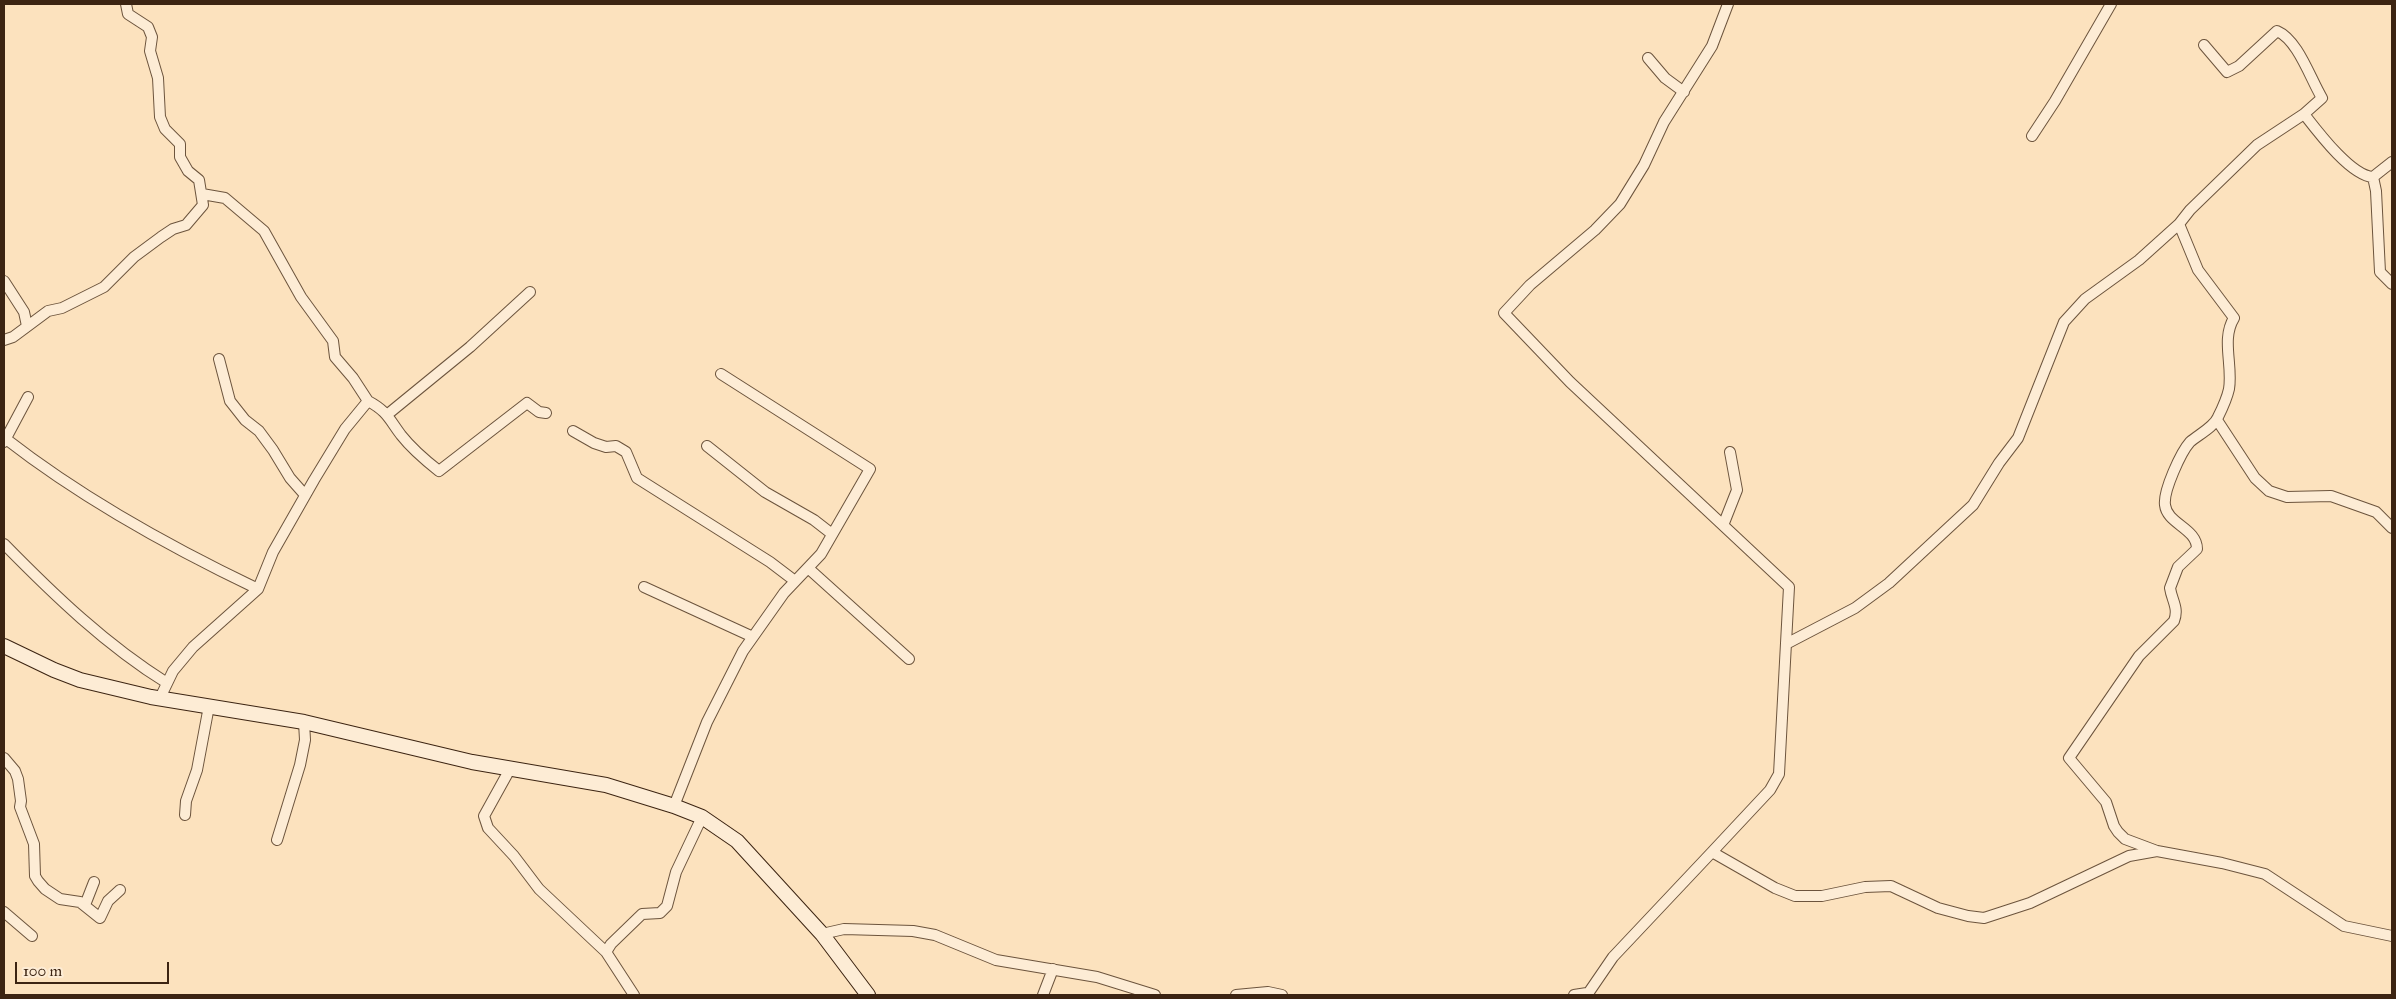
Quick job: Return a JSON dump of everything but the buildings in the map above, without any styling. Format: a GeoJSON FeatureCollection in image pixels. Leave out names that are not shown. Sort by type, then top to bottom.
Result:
{"type":"FeatureCollection","features":[{"type":"Feature","properties":{"kind":"street"},"geometry":{"type":"LineString","coordinates":[[4,340],[13,337],[48,311],[62,308],[104,287],[134,258],[160,237],[173,228],[186,225],[203,205],[199,180],[188,171],[180,157],[180,144],[165,129],[160,117],[158,78],[150,51],[152,37],[148,27],[128,14],[126,4]]}},
{"type":"Feature","properties":{"kind":"street"},"geometry":{"type":"LineString","coordinates":[[1574,995],[1587,994],[1613,957],[1770,790],[1779,774],[1789,586],[1724,523],[1695,500],[1570,382],[1504,313],[1530,284],[1595,230],[1620,204],[1644,165],[1664,122],[1712,46],[1728,4]]}},
{"type":"Feature","properties":{"kind":"street"},"geometry":{"type":"LineString","coordinates":[[2032,136],[2055,102],[2111,4]]}},
{"type":"Feature","properties":{"kind":"street"},"geometry":{"type":"LineString","coordinates":[[1786,644],[1855,608],[1889,583],[1973,505],[1999,463],[2018,438],[2064,322],[2085,299],[2139,260],[2179,224],[2190,210],[2258,145],[2304,114],[2322,98],[2312,83],[2306,66],[2286,34],[2277,30],[2239,66],[2227,72],[2204,45]]}},
{"type":"Feature","properties":{"kind":"street"},"geometry":{"type":"LineString","coordinates":[[1648,58],[1665,78],[1684,92]]}},
{"type":"Feature","properties":{"kind":"street"},"geometry":{"type":"LineString","coordinates":[[2304,114],[2354,169],[2364,177],[2373,177],[2392,162]]}},
{"type":"Feature","properties":{"kind":"street"},"geometry":{"type":"LineString","coordinates":[[2373,177],[2376,191],[2380,272],[2392,284]]}},
{"type":"Feature","properties":{"kind":"street"},"geometry":{"type":"LineString","coordinates":[[202,194],[225,198],[264,232],[301,297],[314,311],[334,340],[335,358],[353,378],[368,401],[388,414],[401,434],[421,457],[439,471],[508,419],[523,404],[527,403],[539,412],[546,413]]}},
{"type":"Feature","properties":{"kind":"street"},"geometry":{"type":"LineString","coordinates":[[2179,224],[2198,270],[2234,318],[2227,329],[2229,389],[2217,420],[2189,444],[2178,459],[2166,493],[2165,505],[2168,515],[2193,536],[2197,543],[2197,549],[2178,567],[2170,588],[2176,605],[2176,614],[2163,634],[2139,656],[2069,758],[2106,802],[2114,826],[2125,839],[2157,851],[2222,863],[2265,874],[2344,926],[2392,936]]}},
{"type":"Feature","properties":{"kind":"street"},"geometry":{"type":"LineString","coordinates":[[4,281],[24,312],[27,326]]}},
{"type":"Feature","properties":{"kind":"street"},"geometry":{"type":"LineString","coordinates":[[388,414],[470,347],[530,292]]}},
{"type":"Feature","properties":{"kind":"street"},"geometry":{"type":"LineString","coordinates":[[219,359],[230,401],[245,420],[259,431],[274,450],[290,478],[305,495]]}},
{"type":"Feature","properties":{"kind":"street"},"geometry":{"type":"LineString","coordinates":[[674,806],[707,722],[743,651],[784,593],[821,554],[870,470],[721,374]]}},
{"type":"Feature","properties":{"kind":"street"},"geometry":{"type":"LineString","coordinates":[[28,397],[5,441],[85,496],[213,568],[258,589]]}},
{"type":"Feature","properties":{"kind":"street"},"geometry":{"type":"LineString","coordinates":[[160,698],[173,671],[193,647],[258,589],[273,552],[305,495],[345,429],[368,401]]}},
{"type":"Feature","properties":{"kind":"street"},"geometry":{"type":"LineString","coordinates":[[2217,420],[2255,478],[2269,490],[2287,497],[2331,496],[2376,512],[2392,528]]}},
{"type":"Feature","properties":{"kind":"street"},"geometry":{"type":"LineString","coordinates":[[573,431],[594,443],[606,447],[616,446],[626,452],[637,478],[770,562],[795,581]]}},
{"type":"Feature","properties":{"kind":"street"},"geometry":{"type":"LineString","coordinates":[[707,446],[765,492],[814,520],[832,534]]}},
{"type":"Feature","properties":{"kind":"street"},"geometry":{"type":"LineString","coordinates":[[1724,523],[1737,490],[1730,452]]}},
{"type":"Feature","properties":{"kind":"street"},"geometry":{"type":"LineString","coordinates":[[4,544],[72,611],[116,645],[135,663],[167,683]]}},
{"type":"Feature","properties":{"kind":"street"},"geometry":{"type":"LineString","coordinates":[[808,568],[909,659]]}},
{"type":"Feature","properties":{"kind":"street"},"geometry":{"type":"LineString","coordinates":[[644,587],[753,637]]}},
{"type":"Feature","properties":{"kind":"street"},"geometry":{"type":"LineString","coordinates":[[4,646],[80,680],[160,698],[304,722],[463,760],[606,785],[674,806],[702,817],[737,841],[822,934],[868,995]]}},
{"type":"Feature","properties":{"kind":"street"},"geometry":{"type":"LineString","coordinates":[[185,815],[186,802],[196,770],[209,706]]}},
{"type":"Feature","properties":{"kind":"street"},"geometry":{"type":"LineString","coordinates":[[276,840],[300,765],[305,740],[304,722]]}},
{"type":"Feature","properties":{"kind":"street"},"geometry":{"type":"LineString","coordinates":[[4,758],[15,770],[18,779],[20,807],[34,844],[35,876],[45,889],[60,899],[85,905],[100,918],[108,901],[120,890]]}},
{"type":"Feature","properties":{"kind":"street"},"geometry":{"type":"LineString","coordinates":[[510,769],[484,816],[488,828],[514,856],[538,889],[606,952],[634,995]]}},
{"type":"Feature","properties":{"kind":"street"},"geometry":{"type":"LineString","coordinates":[[606,952],[611,944],[642,914],[660,913],[667,906],[676,872],[702,817]]}},
{"type":"Feature","properties":{"kind":"street"},"geometry":{"type":"LineString","coordinates":[[1712,852],[1775,888],[1795,896],[1822,896],[1866,887],[1891,886],[1938,908],[1984,918],[2030,903],[2129,856],[2157,851]]}},
{"type":"Feature","properties":{"kind":"street"},"geometry":{"type":"LineString","coordinates":[[85,905],[94,882]]}},
{"type":"Feature","properties":{"kind":"street"},"geometry":{"type":"LineString","coordinates":[[4,912],[32,936]]}},
{"type":"Feature","properties":{"kind":"street"},"geometry":{"type":"LineString","coordinates":[[822,934],[844,929],[912,931],[935,935],[996,960],[1097,977],[1155,995]]}},
{"type":"Feature","properties":{"kind":"street"},"geometry":{"type":"LineString","coordinates":[[1043,995],[1053,969]]}},
{"type":"Feature","properties":{"kind":"street"},"geometry":{"type":"LineString","coordinates":[[1236,995],[1268,992],[1282,995]]}}]}
